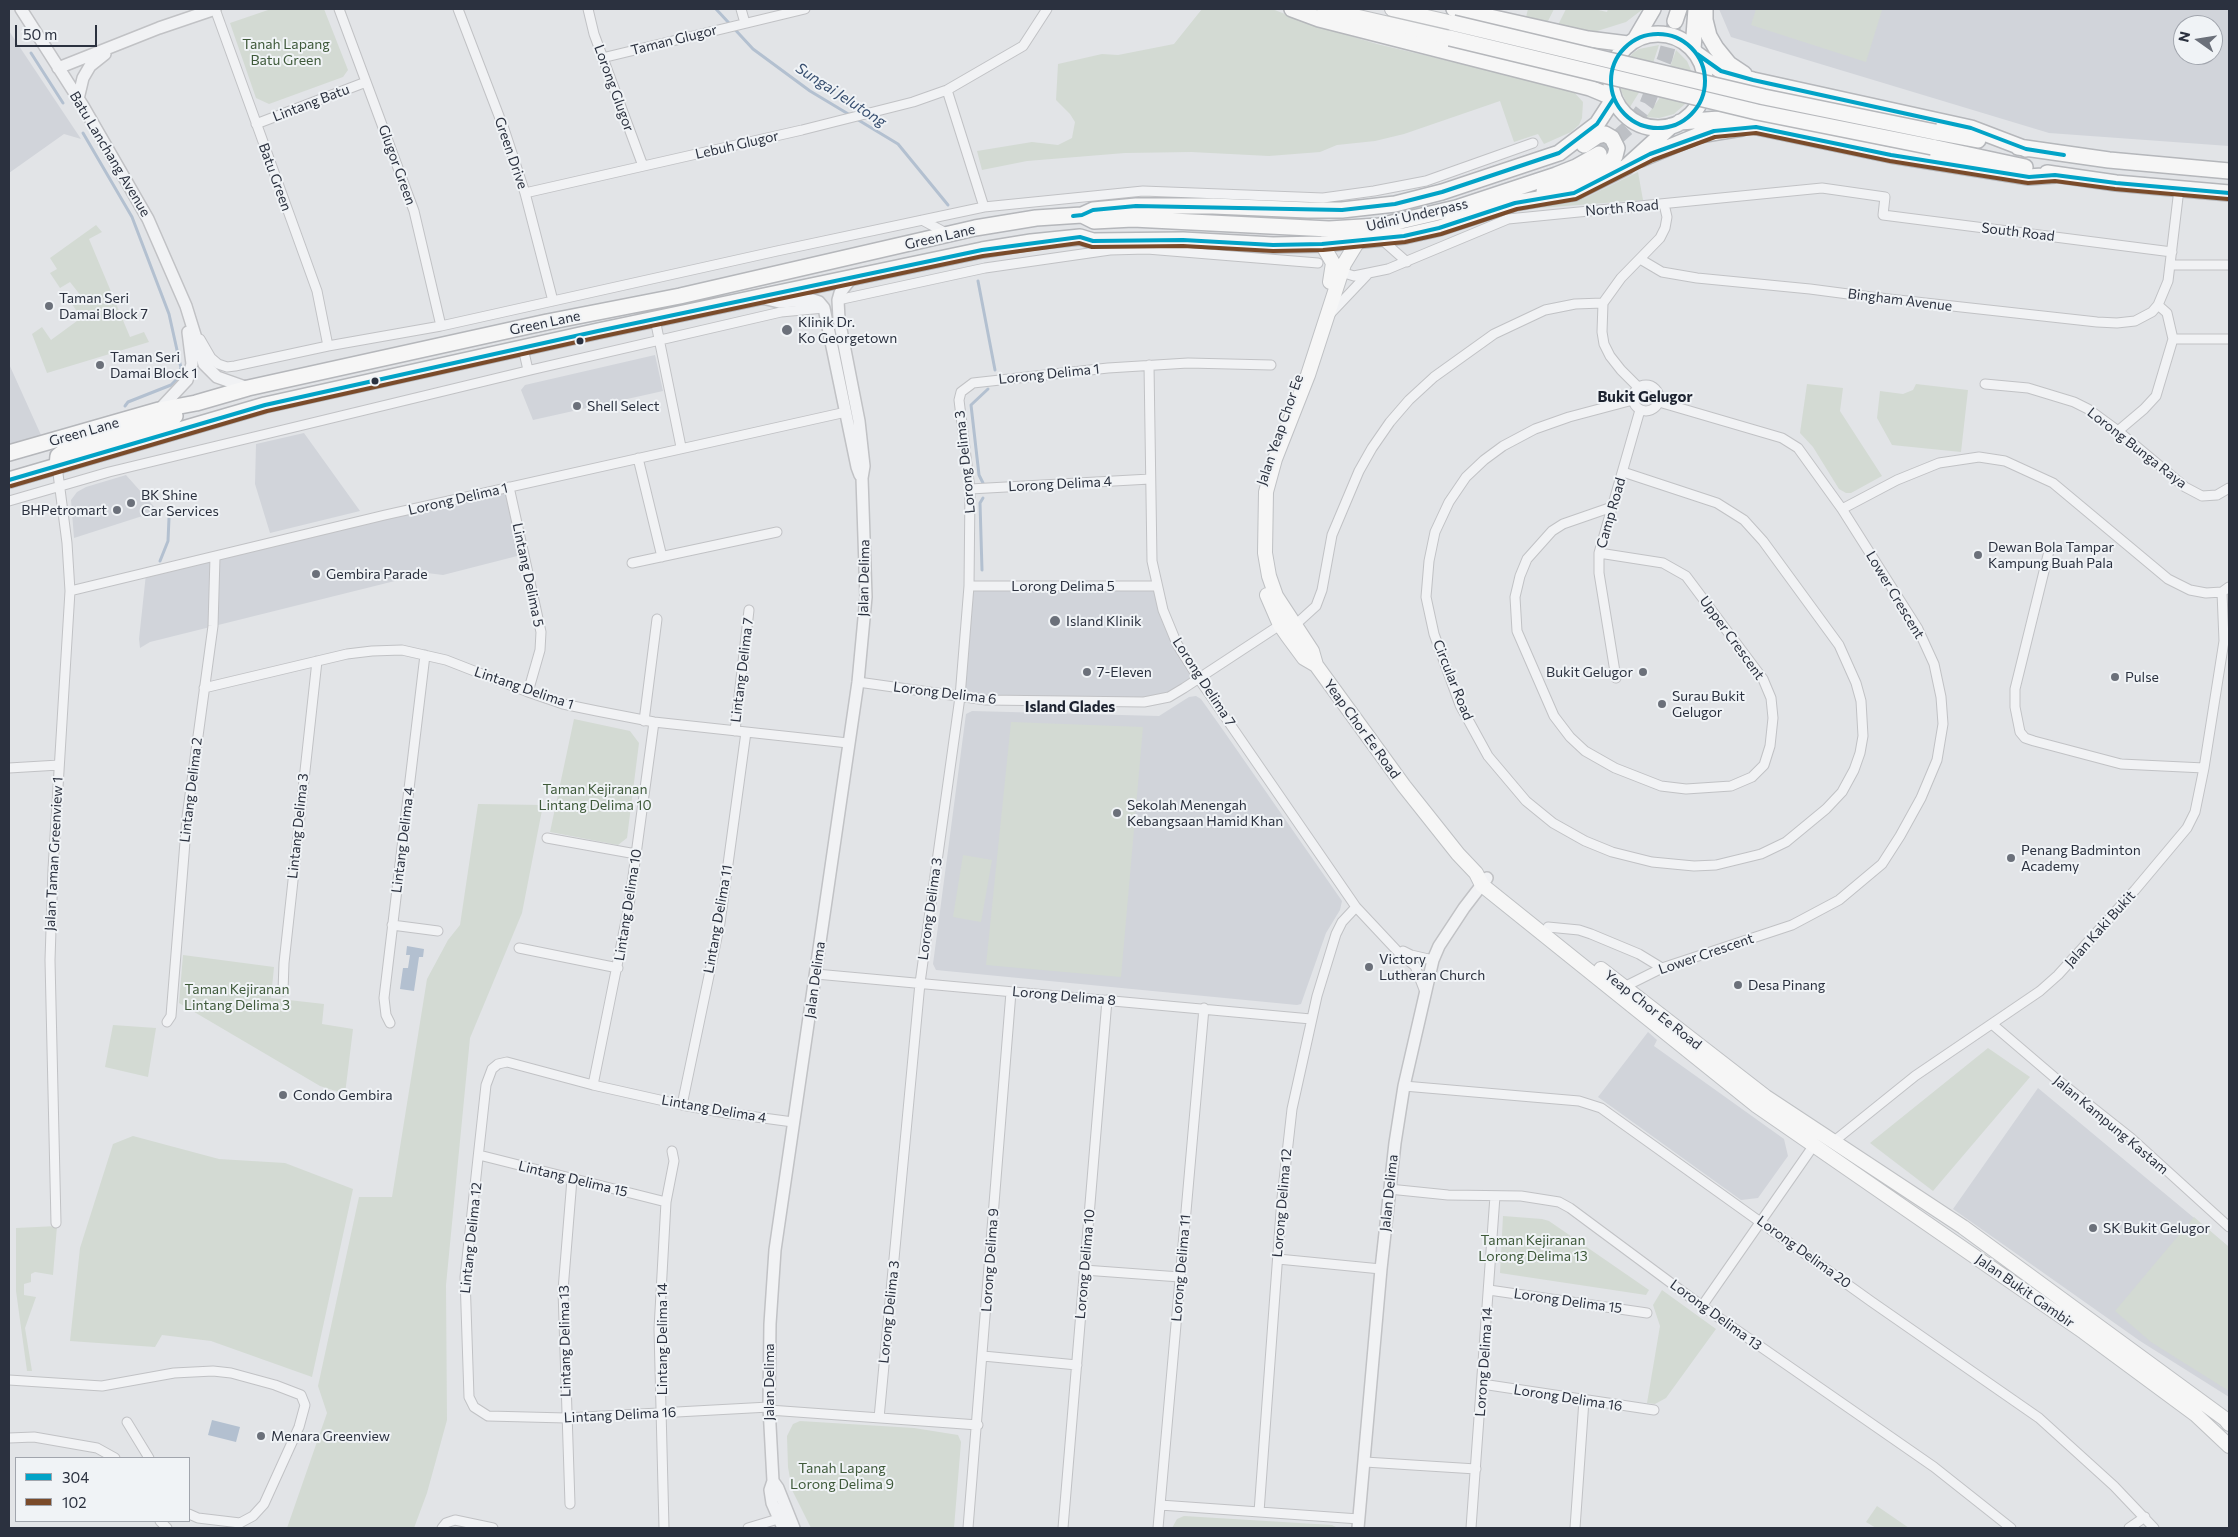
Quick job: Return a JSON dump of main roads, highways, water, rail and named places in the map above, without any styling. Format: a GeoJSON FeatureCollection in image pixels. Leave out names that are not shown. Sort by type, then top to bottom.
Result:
{"type":"FeatureCollection","features":[{"type":"Feature","properties":{"kind":"highway"},"geometry":{"type":"LineString","coordinates":[[1292,9],[1319,19],[1590,88],[1614,98]]}},
{"type":"Feature","properties":{"kind":"highway"},"geometry":{"type":"LineString","coordinates":[[1653,9],[1636,36],[1615,61],[1611,72],[1614,98],[1624,114],[1638,124],[1654,128],[1719,119],[1891,155],[2029,177],[2055,175]]}},
{"type":"Feature","properties":{"kind":"highway"},"geometry":{"type":"LineString","coordinates":[[1676,124],[1695,110],[1704,92],[1704,72],[1695,51],[1696,9]]}},
{"type":"Feature","properties":{"kind":"highway"},"geometry":{"type":"LineString","coordinates":[[1705,9],[1705,20],[1709,36],[1716,48],[1730,64],[1753,80]]}},
{"type":"Feature","properties":{"kind":"highway"},"geometry":{"type":"LineString","coordinates":[[1454,16],[1506,21],[1588,39],[1662,33],[1679,38],[1722,71],[1753,80],[1971,128],[2026,149]]}},
{"type":"Feature","properties":{"kind":"highway"},"geometry":{"type":"LineString","coordinates":[[1454,16],[1656,71],[1764,97],[1935,132],[2026,149],[2109,160],[2229,171]]}},
{"type":"Feature","properties":{"kind":"highway"},"geometry":{"type":"LineString","coordinates":[[1588,39],[1621,35],[1636,36]]}},
{"type":"Feature","properties":{"kind":"highway"},"geometry":{"type":"LineString","coordinates":[[1450,38],[1757,112],[2055,175],[2229,193]]}},
{"type":"Feature","properties":{"kind":"highway"},"geometry":{"type":"LineString","coordinates":[[1753,80],[1733,85],[1727,92],[1726,99],[1730,112],[1756,127]]}},
{"type":"Feature","properties":{"kind":"highway","name":"Green Lane"},"geometry":{"type":"LineString","coordinates":[[9,453],[159,410],[196,403],[248,388],[528,326],[680,296],[912,232],[948,234],[1036,218],[1082,215],[1093,210],[1146,206],[1342,210],[1395,204],[1442,192],[1559,153],[1597,124],[1614,98]]}},
{"type":"Feature","properties":{"kind":"highway","name":"Green Lane"},"geometry":{"type":"LineString","coordinates":[[9,480],[265,406],[655,319],[982,250],[1080,237],[1093,241],[1175,240],[1273,245],[1322,244],[1381,239],[1439,228],[1515,203],[1574,193],[1626,167],[1676,124]]}},
{"type":"Feature","properties":{"kind":"highway"},"geometry":{"type":"LineString","coordinates":[[1626,167],[1650,154],[1699,135],[1756,127]]}},
{"type":"Feature","properties":{"kind":"highway"},"geometry":{"type":"LineString","coordinates":[[1515,203],[1609,164],[1615,156],[1617,148],[1612,138],[1602,134],[1575,151],[1559,153]]}},
{"type":"Feature","properties":{"kind":"highway","name":"Udini Underpass"},"geometry":{"type":"LineString","coordinates":[[1082,215],[1094,221],[1133,219],[1329,229],[1379,226],[1456,208],[1556,175],[1576,167],[1599,154]]}},
{"type":"Feature","properties":{"kind":"highway","name":"Udini Underpass"},"geometry":{"type":"LineString","coordinates":[[1080,237],[1092,230],[1166,221]]}},
{"type":"Feature","properties":{"kind":"highway"},"geometry":{"type":"LineString","coordinates":[[57,466],[58,456],[66,450],[183,414],[196,403]]}},
{"type":"Feature","properties":{"kind":"main road"},"geometry":{"type":"LineString","coordinates":[[1324,9],[1450,38]]}},
{"type":"Feature","properties":{"kind":"main road"},"geometry":{"type":"LineString","coordinates":[[1392,9],[1454,16]]}},
{"type":"Feature","properties":{"kind":"main road","name":"Jalan Yeap Chor Ee"},"geometry":{"type":"LineString","coordinates":[[1287,626],[1269,576],[1265,545],[1266,492],[1275,460],[1307,378],[1341,272],[1347,257],[1358,241]]}},
{"type":"Feature","properties":{"kind":"main road","name":"Jalan Yeap Chor Ee"},"geometry":{"type":"LineString","coordinates":[[1287,626],[1265,591],[1258,558],[1255,520],[1259,490],[1266,463],[1303,365],[1333,273],[1333,263],[1322,244]]}},
{"type":"Feature","properties":{"kind":"main road","name":"Yeap Chor Ee Road"},"geometry":{"type":"LineString","coordinates":[[1287,626],[1312,651],[1316,665],[1404,786],[1458,854],[1482,879],[1619,989],[1766,1097],[1833,1142]]}},
{"type":"Feature","properties":{"kind":"main road","name":"Yeap Chor Ee Road"},"geometry":{"type":"LineString","coordinates":[[1482,879],[1548,927],[1757,1106],[1814,1146]]}},
{"type":"Feature","properties":{"kind":"main road","name":"Jalan Bukit Gambir"},"geometry":{"type":"LineString","coordinates":[[1833,1142],[1963,1227],[2225,1419],[2229,1424]]}},
{"type":"Feature","properties":{"kind":"main road","name":"Jalan Bukit Gambir"},"geometry":{"type":"LineString","coordinates":[[1814,1146],[2084,1332],[2195,1414],[2229,1446]]}},
{"type":"Feature","properties":{"kind":"water"},"geometry":{"type":"Polygon","coordinates":[[[407,946],[424,949],[423,957],[419,957],[414,991],[400,989],[403,968],[408,968],[410,955],[406,955],[407,946]]]}},
{"type":"Feature","properties":{"kind":"water"},"geometry":{"type":"Polygon","coordinates":[[[212,1420],[240,1427],[236,1442],[208,1435],[212,1420]]]}},
{"type":"Feature","properties":{"kind":"waterway","name":"Sungai Jelutong"},"geometry":{"type":"LineString","coordinates":[[716,9],[753,49],[810,91],[850,115]]}},
{"type":"Feature","properties":{"kind":"waterway"},"geometry":{"type":"LineString","coordinates":[[31,53],[63,103]]}},
{"type":"Feature","properties":{"kind":"waterway","name":"Sungai Jelutong"},"geometry":{"type":"LineString","coordinates":[[855,118],[898,144],[948,205]]}},
{"type":"Feature","properties":{"kind":"waterway"},"geometry":{"type":"LineString","coordinates":[[83,133],[132,217],[169,314],[181,368],[177,379],[171,385],[128,402],[125,406]]}},
{"type":"Feature","properties":{"kind":"waterway","name":"Sungai Jelutong"},"geometry":{"type":"LineString","coordinates":[[978,281],[995,370]]}},
{"type":"Feature","properties":{"kind":"waterway"},"geometry":{"type":"LineString","coordinates":[[983,483],[979,475],[971,405],[988,389]]}},
{"type":"Feature","properties":{"kind":"waterway"},"geometry":{"type":"LineString","coordinates":[[982,570],[980,503],[983,498]]}},
{"type":"Feature","properties":{"kind":"waterway"},"geometry":{"type":"LineString","coordinates":[[160,561],[168,541],[169,518]]}},
{"type":"Feature","properties":{"kind":"tunnel"},"geometry":{"type":"LineString","coordinates":[[1599,154],[1631,125],[1647,104],[1665,58],[1675,21]]}},
{"type":"Feature","properties":{"kind":"place","name":"Taman Seri Damai Block 7"},"geometry":{"type":"Point","coordinates":[49,306]}},
{"type":"Feature","properties":{"kind":"place","name":"Klinik Dr. Ko Georgetown"},"geometry":{"type":"Point","coordinates":[787,330]}},
{"type":"Feature","properties":{"kind":"place","name":"Taman Seri Damai Block 1"},"geometry":{"type":"Point","coordinates":[100,365]}},
{"type":"Feature","properties":{"kind":"place","name":"Shell Select"},"geometry":{"type":"Point","coordinates":[577,406]}},
{"type":"Feature","properties":{"kind":"place","name":"BK Shine Car Services"},"geometry":{"type":"Point","coordinates":[131,503]}},
{"type":"Feature","properties":{"kind":"place","name":"BHPetromart"},"geometry":{"type":"Point","coordinates":[117,510]}},
{"type":"Feature","properties":{"kind":"place","name":"Dewan Bola Tampar Kampung Buah Pala"},"geometry":{"type":"Point","coordinates":[1978,555]}},
{"type":"Feature","properties":{"kind":"place","name":"Gembira Parade"},"geometry":{"type":"Point","coordinates":[316,574]}},
{"type":"Feature","properties":{"kind":"place","name":"Island Klinik"},"geometry":{"type":"Point","coordinates":[1055,621]}},
{"type":"Feature","properties":{"kind":"place","name":"7-Eleven"},"geometry":{"type":"Point","coordinates":[1087,672]}},
{"type":"Feature","properties":{"kind":"place","name":"Bukit Gelugor"},"geometry":{"type":"Point","coordinates":[1643,672]}},
{"type":"Feature","properties":{"kind":"place","name":"Pulse"},"geometry":{"type":"Point","coordinates":[2115,677]}},
{"type":"Feature","properties":{"kind":"place","name":"Surau Bukit Gelugor"},"geometry":{"type":"Point","coordinates":[1662,704]}},
{"type":"Feature","properties":{"kind":"place","name":"Sekolah Menengah Kebangsaan Hamid Khan"},"geometry":{"type":"Point","coordinates":[1117,813]}},
{"type":"Feature","properties":{"kind":"place","name":"Penang Badminton Academy"},"geometry":{"type":"Point","coordinates":[2011,858]}},
{"type":"Feature","properties":{"kind":"place","name":"Victory Lutheran Church"},"geometry":{"type":"Point","coordinates":[1369,967]}},
{"type":"Feature","properties":{"kind":"place","name":"Desa Pinang"},"geometry":{"type":"Point","coordinates":[1738,985]}},
{"type":"Feature","properties":{"kind":"place","name":"Condo Gembira"},"geometry":{"type":"Point","coordinates":[283,1095]}},
{"type":"Feature","properties":{"kind":"place","name":"SK Bukit Gelugor"},"geometry":{"type":"Point","coordinates":[2093,1228]}},
{"type":"Feature","properties":{"kind":"place","name":"Menara Greenview"},"geometry":{"type":"Point","coordinates":[261,1436]}},
{"type":"Feature","properties":{"kind":"district","name":"Bukit Gelugor"},"geometry":{"type":"Point","coordinates":[1645,397]}},
{"type":"Feature","properties":{"kind":"district","name":"Island Glades"},"geometry":{"type":"Point","coordinates":[1070,707]}},
{"type":"Feature","properties":{"kind":"park label","name":"Tanah Lapang Batu Green"},"geometry":{"type":"Point","coordinates":[286,52]}},
{"type":"Feature","properties":{"kind":"park label","name":"Taman Kejiranan Lintang Delima 10"},"geometry":{"type":"Point","coordinates":[595,798]}},
{"type":"Feature","properties":{"kind":"park label","name":"Taman Kejiranan Lintang Delima 3"},"geometry":{"type":"Point","coordinates":[237,998]}},
{"type":"Feature","properties":{"kind":"park label","name":"Taman Kejiranan Lorong Delima 13"},"geometry":{"type":"Point","coordinates":[1533,1248]}},
{"type":"Feature","properties":{"kind":"park label","name":"Tanah Lapang Lorong Delima 9"},"geometry":{"type":"Point","coordinates":[842,1476]}}]}
